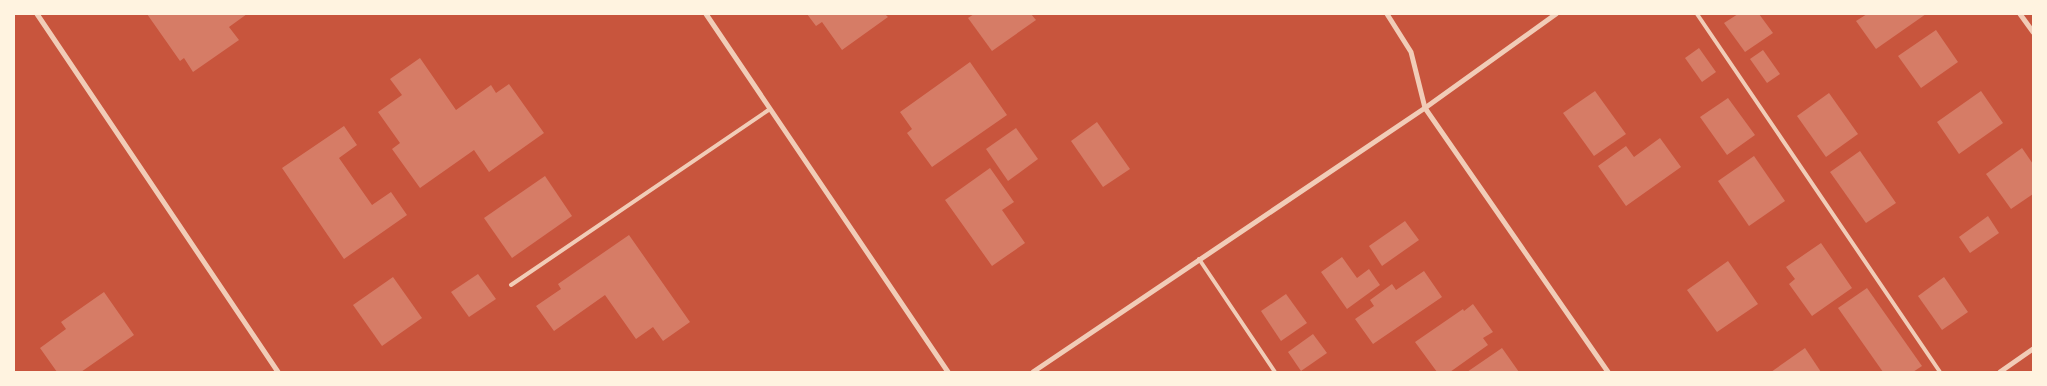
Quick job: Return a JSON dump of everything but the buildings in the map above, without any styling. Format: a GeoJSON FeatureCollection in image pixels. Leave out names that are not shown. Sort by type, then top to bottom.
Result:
{"type":"FeatureCollection","features":[{"type":"Feature","properties":{"kind":"street"},"geometry":{"type":"LineString","coordinates":[[37,14],[278,372]]}},
{"type":"Feature","properties":{"kind":"street"},"geometry":{"type":"LineString","coordinates":[[706,14],[948,372]]}},
{"type":"Feature","properties":{"kind":"street"},"geometry":{"type":"LineString","coordinates":[[1388,14],[1411,52],[1425,108],[1608,372]]}},
{"type":"Feature","properties":{"kind":"street"},"geometry":{"type":"LineString","coordinates":[[1033,372],[1425,108],[1556,14]]}},
{"type":"Feature","properties":{"kind":"street"},"geometry":{"type":"LineString","coordinates":[[2020,14],[2033,32]]}},
{"type":"Feature","properties":{"kind":"street"},"geometry":{"type":"LineString","coordinates":[[2000,372],[2033,349]]}},
{"type":"Feature","properties":{"kind":"lane"},"geometry":{"type":"LineString","coordinates":[[1697,14],[1940,372]]}},
{"type":"Feature","properties":{"kind":"lane"},"geometry":{"type":"LineString","coordinates":[[511,285],[770,109]]}},
{"type":"Feature","properties":{"kind":"lane"},"geometry":{"type":"LineString","coordinates":[[1200,260],[1275,372]]}}]}
